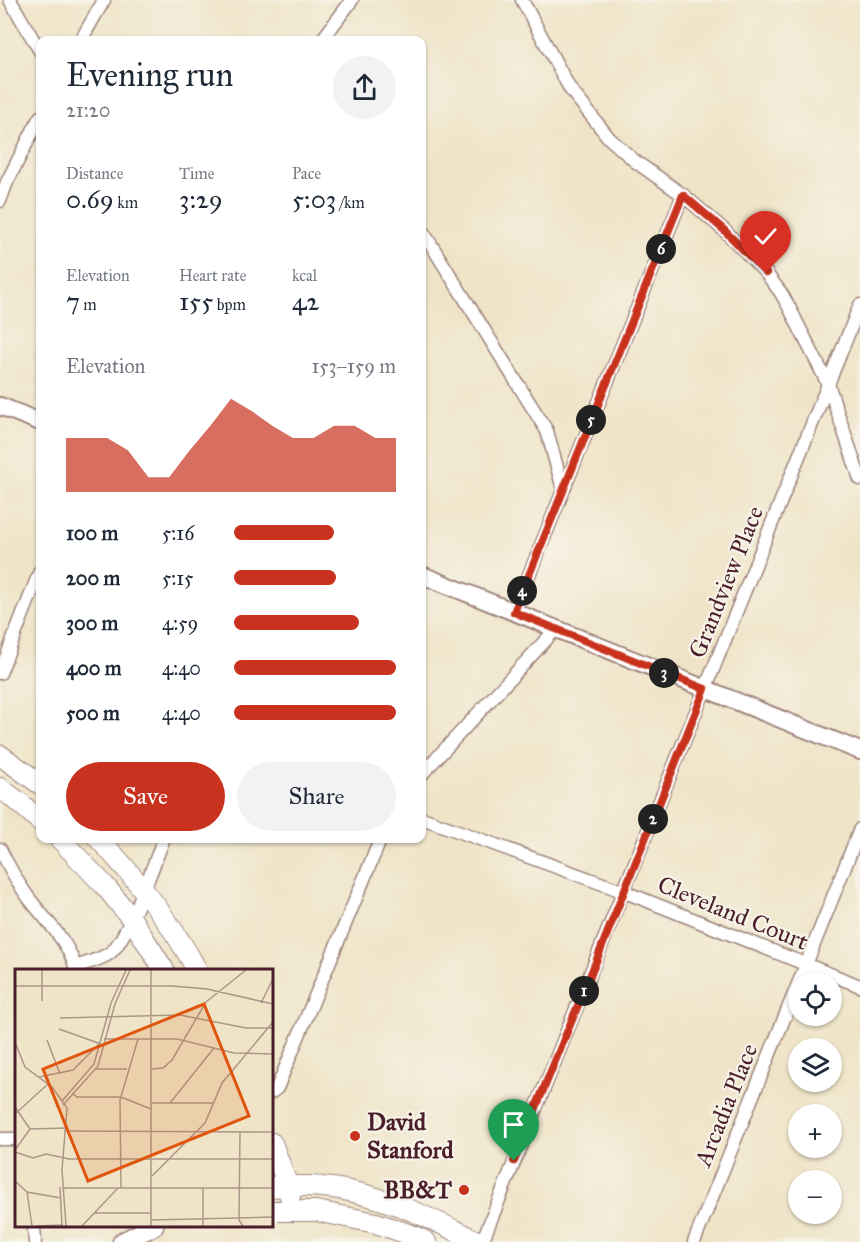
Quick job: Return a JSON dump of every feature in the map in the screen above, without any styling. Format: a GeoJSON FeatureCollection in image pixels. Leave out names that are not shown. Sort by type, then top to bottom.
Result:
{"type":"FeatureCollection","features":[{"type":"Feature","properties":{"kind":"main road"},"geometry":{"type":"LineString","coordinates":[[1,758],[36,781]]}},
{"type":"Feature","properties":{"kind":"main road"},"geometry":{"type":"LineString","coordinates":[[0,788],[36,817]]}},
{"type":"Feature","properties":{"kind":"main road"},"geometry":{"type":"LineString","coordinates":[[64,843],[105,886],[131,918],[163,969]]}},
{"type":"Feature","properties":{"kind":"main road"},"geometry":{"type":"LineString","coordinates":[[103,843],[143,890],[188,953],[196,969]]}},
{"type":"Feature","properties":{"kind":"main road"},"geometry":{"type":"LineString","coordinates":[[273,1148],[280,1186],[293,1211]]}},
{"type":"Feature","properties":{"kind":"main road"},"geometry":{"type":"LineString","coordinates":[[280,1186],[324,1187],[381,1200],[421,1214],[457,1237],[481,1242]]}},
{"type":"Feature","properties":{"kind":"main road"},"geometry":{"type":"LineString","coordinates":[[273,1211],[316,1211],[376,1223],[426,1242]]}},
{"type":"Feature","properties":{"kind":"main road"},"geometry":{"type":"LineString","coordinates":[[122,1242],[152,1227]]}},
{"type":"Feature","properties":{"kind":"street"},"geometry":{"type":"LineString","coordinates":[[10,0],[36,44]]}},
{"type":"Feature","properties":{"kind":"street"},"geometry":{"type":"LineString","coordinates":[[83,36],[104,0]]}},
{"type":"Feature","properties":{"kind":"street"},"geometry":{"type":"LineString","coordinates":[[325,36],[352,0]]}},
{"type":"Feature","properties":{"kind":"street"},"geometry":{"type":"LineString","coordinates":[[522,0],[570,89],[609,138],[642,167],[683,195],[724,230],[766,273],[789,307],[828,384],[860,479]]}},
{"type":"Feature","properties":{"kind":"street"},"geometry":{"type":"LineString","coordinates":[[0,201],[36,125]]}},
{"type":"Feature","properties":{"kind":"street"},"geometry":{"type":"LineString","coordinates":[[514,612],[683,195]]}},
{"type":"Feature","properties":{"kind":"street"},"geometry":{"type":"LineString","coordinates":[[426,236],[547,431],[563,489]]}},
{"type":"Feature","properties":{"kind":"street","name":"Grandview Place"},"geometry":{"type":"LineString","coordinates":[[481,1242],[625,892],[860,305]]}},
{"type":"Feature","properties":{"kind":"street"},"geometry":{"type":"LineString","coordinates":[[0,406],[36,420]]}},
{"type":"Feature","properties":{"kind":"street"},"geometry":{"type":"LineString","coordinates":[[426,577],[860,751]]}},
{"type":"Feature","properties":{"kind":"street"},"geometry":{"type":"LineString","coordinates":[[0,673],[36,581]]}},
{"type":"Feature","properties":{"kind":"street"},"geometry":{"type":"LineString","coordinates":[[426,770],[556,629]]}},
{"type":"Feature","properties":{"kind":"street","name":"Cleveland Court"},"geometry":{"type":"LineString","coordinates":[[426,819],[625,892],[860,986]]}},
{"type":"Feature","properties":{"kind":"street","name":"Arcadia Place"},"geometry":{"type":"LineString","coordinates":[[803,972],[860,829]]}},
{"type":"Feature","properties":{"kind":"street"},"geometry":{"type":"LineString","coordinates":[[0,849],[26,896],[61,937],[75,969],[110,952],[121,939],[162,843]]}},
{"type":"Feature","properties":{"kind":"street"},"geometry":{"type":"LineString","coordinates":[[273,1091],[277,1088],[379,843]]}},
{"type":"Feature","properties":{"kind":"street","name":"Arcadia Place"},"geometry":{"type":"LineString","coordinates":[[694,1242],[788,1008]]}},
{"type":"Feature","properties":{"kind":"place","name":"David Stanford"},"geometry":{"type":"Point","coordinates":[355,1136]}},
{"type":"Feature","properties":{"kind":"place","name":"BB&T"},"geometry":{"type":"Point","coordinates":[464,1190]}},
{"type":"Feature","properties":{"kind":"route"},"geometry":{"type":"LineString","coordinates":[[514,1161],[705,689],[514,612],[683,195],[724,230],[766,273]]}}]}
